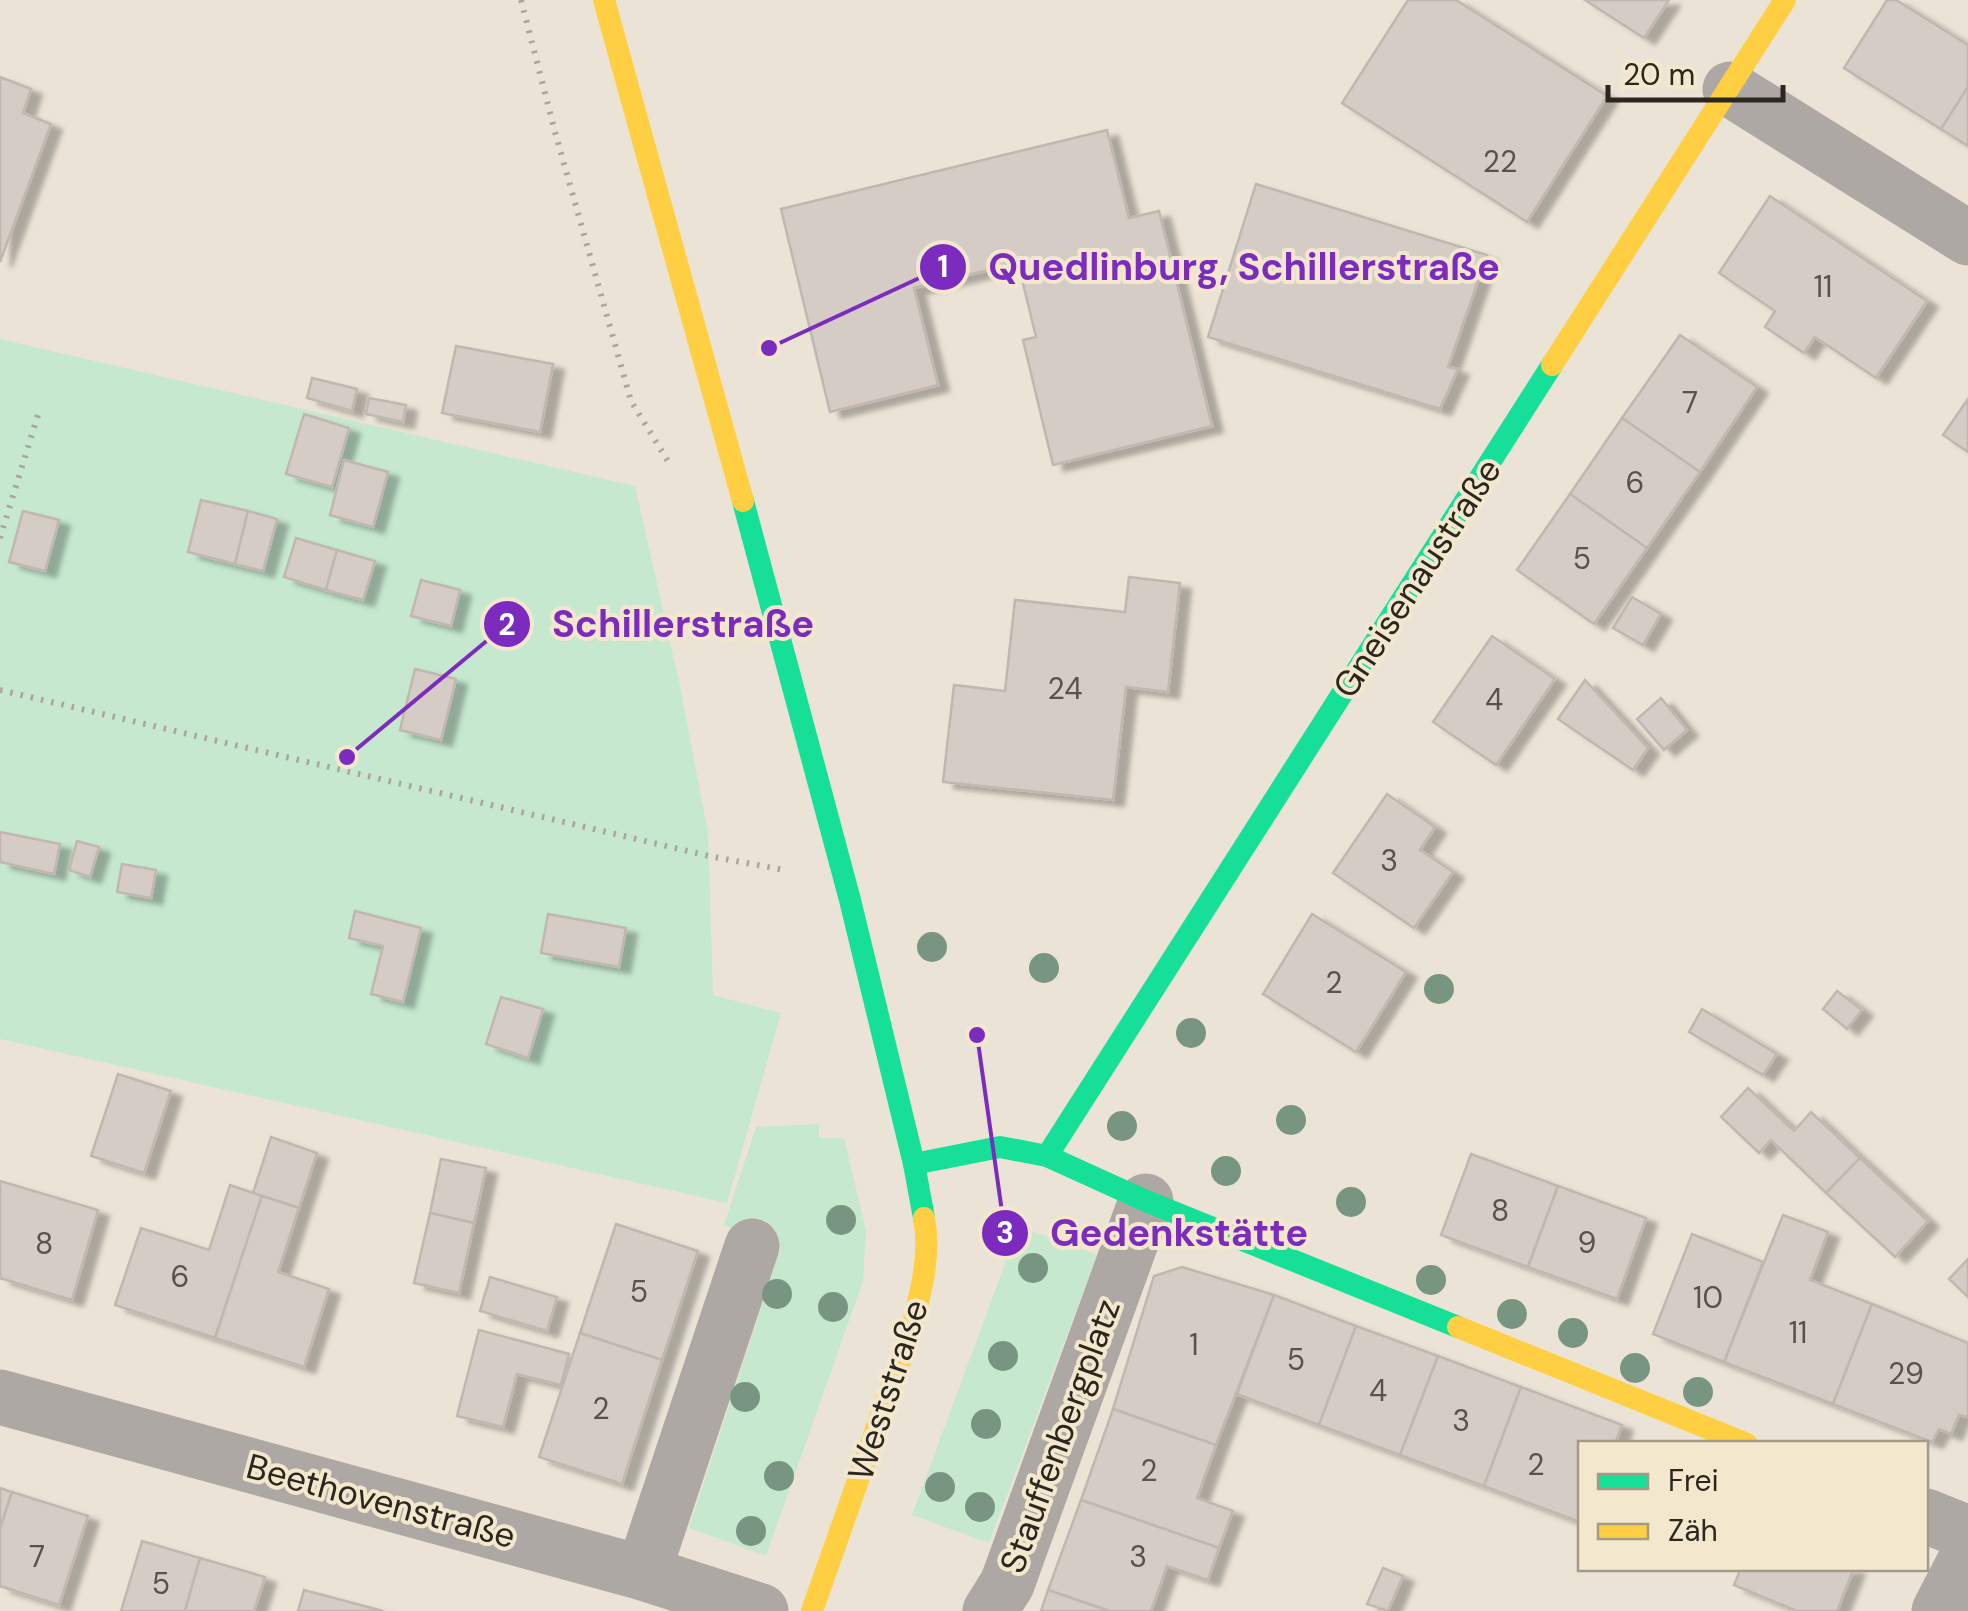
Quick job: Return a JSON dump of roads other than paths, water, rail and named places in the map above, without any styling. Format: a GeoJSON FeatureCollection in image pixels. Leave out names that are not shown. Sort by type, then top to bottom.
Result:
{"type":"FeatureCollection","features":[{"type":"Feature","properties":{"kind":"street","name":"Weststraße"},"geometry":{"type":"LineString","coordinates":[[604,0],[850,900],[927,1233],[920,1301],[812,1611]]}},
{"type":"Feature","properties":{"kind":"street","name":"Gneisenaustraße"},"geometry":{"type":"LineString","coordinates":[[1047,1156],[1786,0]]}},
{"type":"Feature","properties":{"kind":"street"},"geometry":{"type":"LineString","coordinates":[[1730,89],[1968,238]]}},
{"type":"Feature","properties":{"kind":"street"},"geometry":{"type":"LineString","coordinates":[[914,1164],[1000,1147],[1047,1156],[1146,1201],[1740,1441]]}},
{"type":"Feature","properties":{"kind":"street","name":"Stauffenbergplatz"},"geometry":{"type":"LineString","coordinates":[[990,1611],[1007,1584],[1146,1201]]}},
{"type":"Feature","properties":{"kind":"street"},"geometry":{"type":"LineString","coordinates":[[643,1574],[752,1246]]}},
{"type":"Feature","properties":{"kind":"street","name":"Beethovenstraße"},"geometry":{"type":"LineString","coordinates":[[0,1397],[643,1574],[761,1611]]}},
{"type":"Feature","properties":{"kind":"street"},"geometry":{"type":"LineString","coordinates":[[1928,1517],[1968,1533]]}},
{"type":"Feature","properties":{"kind":"street"},"geometry":{"type":"LineString","coordinates":[[1939,1611],[1968,1554]]}},
{"type":"Feature","properties":{"kind":"place","name":"Quedlinburg, Schillerstraße"},"geometry":{"type":"Point","coordinates":[769,348]}},
{"type":"Feature","properties":{"kind":"place","name":"Schillerstraße"},"geometry":{"type":"Point","coordinates":[347,757]}},
{"type":"Feature","properties":{"kind":"place","name":"Gedenkstätte"},"geometry":{"type":"Point","coordinates":[977,1035]}}]}
